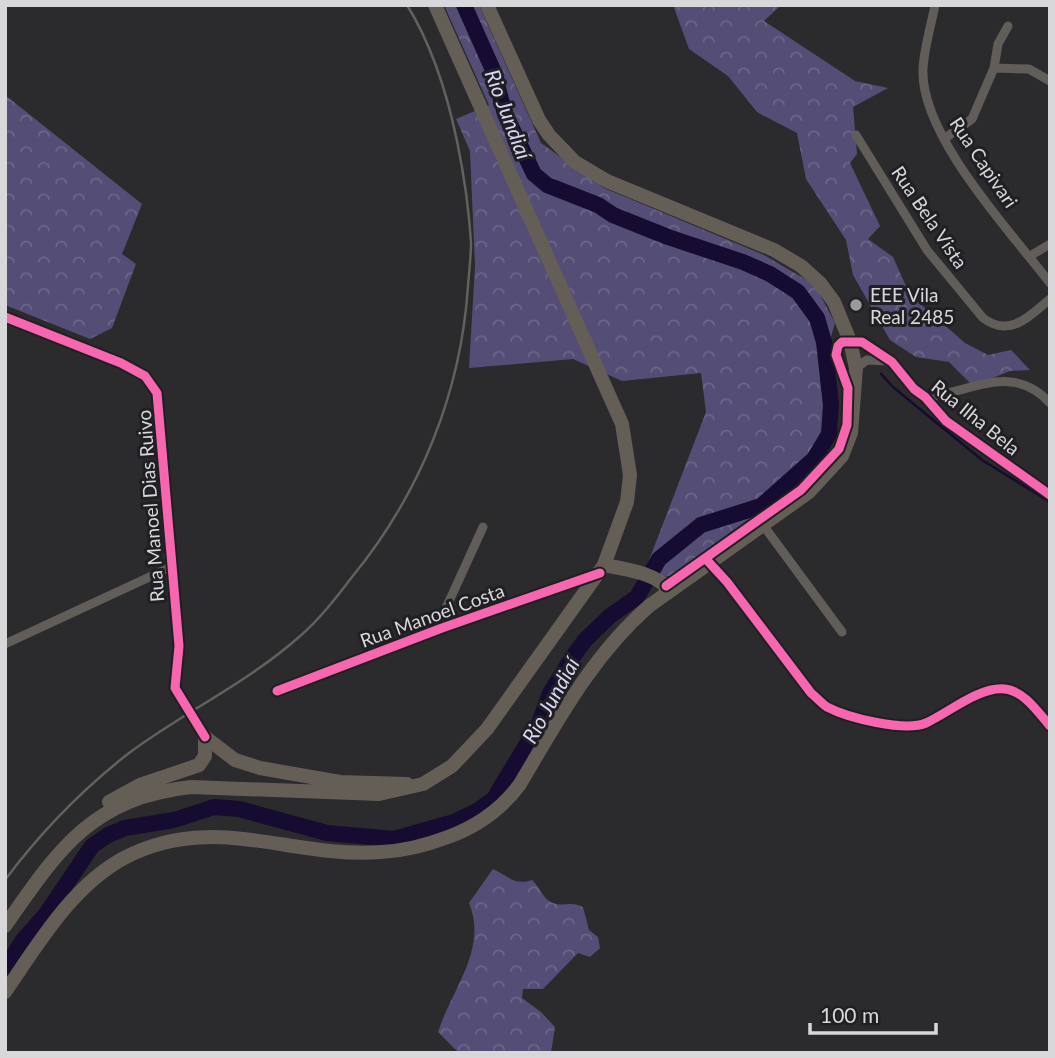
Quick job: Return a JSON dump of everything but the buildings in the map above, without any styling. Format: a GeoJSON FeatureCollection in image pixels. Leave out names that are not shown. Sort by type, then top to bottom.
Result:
{"type":"FeatureCollection","features":[{"type":"Feature","properties":{"kind":"main road"},"geometry":{"type":"LineString","coordinates":[[66,844],[95,820],[126,803],[168,789],[213,787],[363,795],[395,792],[423,784],[452,766],[476,743],[602,569],[627,502],[630,475],[622,424],[435,5]]}},
{"type":"Feature","properties":{"kind":"main road"},"geometry":{"type":"LineString","coordinates":[[5,992],[84,887],[113,865],[147,848],[201,837],[245,838],[337,850],[382,852],[440,840],[466,830],[492,815],[520,784],[587,673],[626,626],[665,586],[809,492],[842,456],[851,433],[862,364],[857,342],[820,283],[774,250],[607,181],[575,162],[549,135],[539,120],[486,5]]}},
{"type":"Feature","properties":{"kind":"main road"},"geometry":{"type":"LineString","coordinates":[[602,569],[627,570],[665,586]]}},
{"type":"Feature","properties":{"kind":"main road"},"geometry":{"type":"LineString","coordinates":[[203,733],[235,760],[260,768],[340,782],[423,784]]}},
{"type":"Feature","properties":{"kind":"main road"},"geometry":{"type":"LineString","coordinates":[[5,926],[75,829],[122,794],[199,765],[205,756],[203,733]]}},
{"type":"Feature","properties":{"kind":"street","name":"Rua Capivari"},"geometry":{"type":"LineString","coordinates":[[935,5],[923,69],[925,90],[944,139],[968,176],[1050,282]]}},
{"type":"Feature","properties":{"kind":"street"},"geometry":{"type":"LineString","coordinates":[[944,139],[972,118],[994,68],[998,44],[1008,26]]}},
{"type":"Feature","properties":{"kind":"street"},"geometry":{"type":"LineString","coordinates":[[994,68],[1029,69],[1050,81]]}},
{"type":"Feature","properties":{"kind":"street","name":"Rua Bela Vista"},"geometry":{"type":"LineString","coordinates":[[856,135],[927,250],[982,318],[993,326],[1009,328],[1031,316],[1050,299]]}},
{"type":"Feature","properties":{"kind":"street"},"geometry":{"type":"LineString","coordinates":[[1030,256],[1050,244]]}},
{"type":"Feature","properties":{"kind":"street","name":"Rua Manoel Dias Ruivo"},"geometry":{"type":"LineString","coordinates":[[5,317],[121,363],[150,380],[160,402],[179,646],[175,688],[203,733]]}},
{"type":"Feature","properties":{"kind":"street"},"geometry":{"type":"LineString","coordinates":[[842,632],[761,523],[801,491],[839,449],[847,425],[848,388],[835,355],[842,342],[857,342]]}},
{"type":"Feature","properties":{"kind":"street","name":"Rua Ilha Bela"},"geometry":{"type":"LineString","coordinates":[[857,342],[892,362],[946,421],[1050,495]]}},
{"type":"Feature","properties":{"kind":"street"},"geometry":{"type":"LineString","coordinates":[[862,364],[892,362]]}},
{"type":"Feature","properties":{"kind":"street"},"geometry":{"type":"LineString","coordinates":[[925,397],[1008,380],[1042,395],[1050,403]]}},
{"type":"Feature","properties":{"kind":"street"},"geometry":{"type":"LineString","coordinates":[[442,628],[446,608],[483,527]]}},
{"type":"Feature","properties":{"kind":"street"},"geometry":{"type":"LineString","coordinates":[[707,561],[727,582],[811,693],[826,706],[852,717],[912,727],[924,724],[961,703],[992,690],[1005,689],[1023,698],[1050,726]]}},
{"type":"Feature","properties":{"kind":"street"},"geometry":{"type":"LineString","coordinates":[[5,644],[171,567]]}},
{"type":"Feature","properties":{"kind":"street","name":"Rua Manoel Costa"},"geometry":{"type":"LineString","coordinates":[[277,691],[602,569]]}},
{"type":"Feature","properties":{"kind":"green space"},"geometry":{"type":"Polygon","coordinates":[[[444,5],[479,5],[541,143],[604,188],[764,255],[815,285],[835,323],[830,340],[838,424],[828,452],[788,496],[673,575],[665,577],[646,568],[706,412],[701,373],[622,381],[573,359],[469,368],[475,266],[470,151],[456,119],[489,105],[444,5]]]}},
{"type":"Feature","properties":{"kind":"green space"},"geometry":{"type":"Polygon","coordinates":[[[673,5],[781,5],[764,21],[855,81],[888,88],[853,107],[857,154],[850,163],[880,226],[868,239],[893,257],[910,295],[965,343],[988,355],[1011,350],[1030,370],[1010,371],[973,386],[949,362],[916,357],[890,340],[853,275],[846,240],[806,179],[797,133],[757,112],[728,76],[689,49],[673,5]]]}},
{"type":"Feature","properties":{"kind":"green space"},"geometry":{"type":"Polygon","coordinates":[[[5,95],[142,204],[122,254],[136,264],[112,328],[90,339],[5,305],[5,95]]]}},
{"type":"Feature","properties":{"kind":"green space"},"geometry":{"type":"Polygon","coordinates":[[[493,869],[516,881],[532,880],[552,902],[583,907],[589,930],[598,937],[600,948],[590,957],[578,953],[543,989],[523,989],[522,998],[555,1027],[551,1053],[459,1053],[438,1032],[471,953],[474,920],[469,903],[493,869]]]}},
{"type":"Feature","properties":{"kind":"waterway","name":"Rio Jundiaí"},"geometry":{"type":"LineString","coordinates":[[5,968],[92,846],[125,828],[174,820],[214,807],[239,809],[327,833],[394,839],[454,822],[475,812],[494,799],[539,724],[550,693],[585,640],[610,616],[637,597],[659,559],[701,525],[761,506],[814,459],[829,434],[831,405],[824,342],[817,318],[798,292],[770,274],[743,262],[613,215],[598,205],[547,185],[534,174],[505,114],[493,70],[464,5]]}},
{"type":"Feature","properties":{"kind":"waterway","name":"Rio Jundiaí"},"geometry":{"type":"LineString","coordinates":[[817,318],[826,325]]}},
{"type":"Feature","properties":{"kind":"waterway"},"geometry":{"type":"LineString","coordinates":[[881,374],[893,387],[982,460],[1050,502]]}},
{"type":"Feature","properties":{"kind":"railway"},"geometry":{"type":"LineString","coordinates":[[5,880],[47,829],[112,767],[150,738],[258,669],[306,630],[333,601],[376,545],[417,477],[446,403],[456,365],[464,326],[471,243],[464,179],[449,105],[432,54],[407,5]]}},
{"type":"Feature","properties":{"kind":"cycle path"},"geometry":{"type":"LineString","coordinates":[[5,317],[121,363],[145,376],[157,393],[179,646],[175,688],[205,737]]}},
{"type":"Feature","properties":{"kind":"cycle path"},"geometry":{"type":"LineString","coordinates":[[666,586],[801,490],[839,449],[847,425],[848,388],[836,355],[842,342],[862,342],[892,362],[946,421],[1050,495]]}},
{"type":"Feature","properties":{"kind":"cycle path"},"geometry":{"type":"LineString","coordinates":[[705,558],[727,582],[811,693],[827,707],[876,722],[917,725],[926,723],[975,696],[995,689],[1005,689],[1024,698],[1050,726]]}},
{"type":"Feature","properties":{"kind":"cycle path"},"geometry":{"type":"LineString","coordinates":[[277,691],[442,628],[600,573]]}},
{"type":"Feature","properties":{"kind":"place","name":"EEE Vila Real 2485"},"geometry":{"type":"Point","coordinates":[856,305]}}]}
